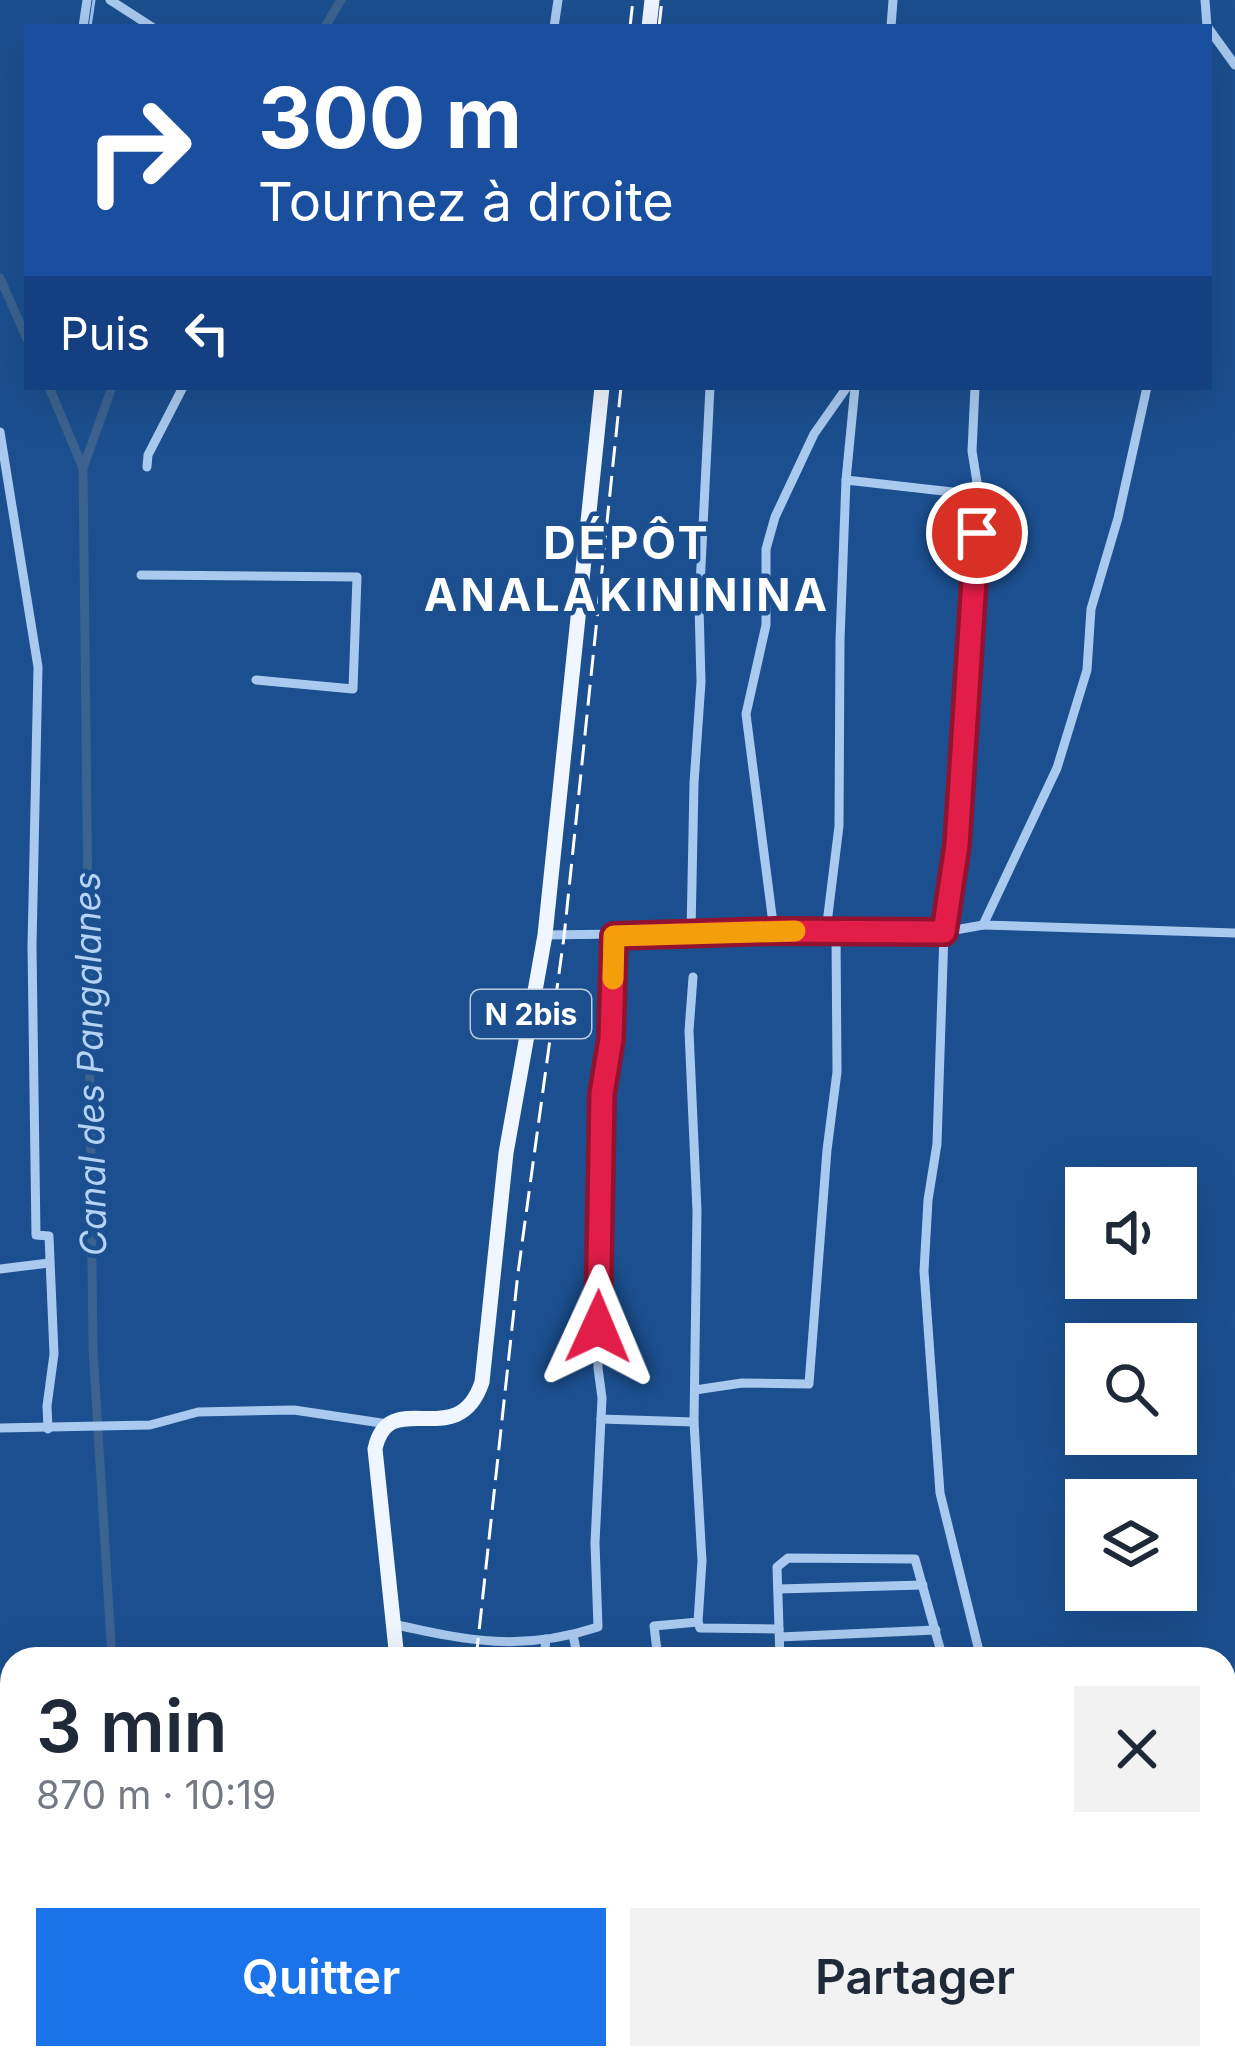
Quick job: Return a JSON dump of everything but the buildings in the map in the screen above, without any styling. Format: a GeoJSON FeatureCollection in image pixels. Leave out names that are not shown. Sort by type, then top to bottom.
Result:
{"type":"FeatureCollection","features":[{"type":"Feature","properties":{"kind":"main road","name":"N 2bis"},"geometry":{"type":"LineString","coordinates":[[388,1424],[402,1418],[451,1418],[474,1404],[482,1382],[506,1153],[545,935],[602,390]]}},
{"type":"Feature","properties":{"kind":"main road"},"geometry":{"type":"LineString","coordinates":[[388,1424],[375,1449],[396,1647]]}},
{"type":"Feature","properties":{"kind":"street"},"geometry":{"type":"LineString","coordinates":[[110,0],[147,24]]}},
{"type":"Feature","properties":{"kind":"street"},"geometry":{"type":"LineString","coordinates":[[1212,33],[1235,65]]}},
{"type":"Feature","properties":{"kind":"street"},"geometry":{"type":"LineString","coordinates":[[147,467],[148,455],[181,390]]}},
{"type":"Feature","properties":{"kind":"street"},"geometry":{"type":"LineString","coordinates":[[691,932],[701,682],[699,588],[710,390]]}},
{"type":"Feature","properties":{"kind":"street"},"geometry":{"type":"LineString","coordinates":[[775,931],[746,714],[766,625],[766,549],[775,517],[814,434],[849,390]]}},
{"type":"Feature","properties":{"kind":"street"},"geometry":{"type":"LineString","coordinates":[[695,1390],[742,1383],[809,1384],[827,1150],[838,1072],[831,933],[839,826],[840,640],[851,390]]}},
{"type":"Feature","properties":{"kind":"street"},"geometry":{"type":"LineString","coordinates":[[975,390],[972,452],[979,495],[957,845],[944,932],[937,1144],[924,1271],[940,1492],[978,1647]]}},
{"type":"Feature","properties":{"kind":"street"},"geometry":{"type":"LineString","coordinates":[[983,925],[1057,768],[1088,670],[1091,609],[1118,518],[1146,390]]}},
{"type":"Feature","properties":{"kind":"street"},"geometry":{"type":"LineString","coordinates":[[0,432],[38,667],[32,946],[36,1235],[49,1236],[54,1354],[49,1429]]}},
{"type":"Feature","properties":{"kind":"street"},"geometry":{"type":"LineString","coordinates":[[846,480],[979,495]]}},
{"type":"Feature","properties":{"kind":"street"},"geometry":{"type":"LineString","coordinates":[[141,574],[357,577],[353,689],[256,680]]}},
{"type":"Feature","properties":{"kind":"street"},"geometry":{"type":"LineString","coordinates":[[545,935],[944,932],[983,925],[1235,933]]}},
{"type":"Feature","properties":{"kind":"street"},"geometry":{"type":"LineString","coordinates":[[393,1624],[472,1642],[546,1639],[598,1627],[595,1543],[602,1419],[598,1368],[602,1094],[611,1039],[614,936]]}},
{"type":"Feature","properties":{"kind":"street"},"geometry":{"type":"LineString","coordinates":[[693,977],[689,1031],[697,1211],[694,1422],[703,1561],[700,1628],[780,1633],[936,1630]]}},
{"type":"Feature","properties":{"kind":"street"},"geometry":{"type":"LineString","coordinates":[[0,1269],[49,1263]]}},
{"type":"Feature","properties":{"kind":"street"},"geometry":{"type":"LineString","coordinates":[[0,1428],[151,1425],[198,1412],[294,1410],[388,1424]]}},
{"type":"Feature","properties":{"kind":"street"},"geometry":{"type":"LineString","coordinates":[[602,1419],[694,1422]]}},
{"type":"Feature","properties":{"kind":"street"},"geometry":{"type":"LineString","coordinates":[[780,1647],[777,1567],[788,1558],[915,1559],[940,1647]]}},
{"type":"Feature","properties":{"kind":"street"},"geometry":{"type":"LineString","coordinates":[[778,1589],[923,1585]]}},
{"type":"Feature","properties":{"kind":"street"},"geometry":{"type":"LineString","coordinates":[[657,1647],[654,1626],[698,1622]]}},
{"type":"Feature","properties":{"kind":"street"},"geometry":{"type":"LineString","coordinates":[[573,1635],[576,1647]]}},
{"type":"Feature","properties":{"kind":"street"},"geometry":{"type":"LineString","coordinates":[[545,1647],[546,1639]]}},
{"type":"Feature","properties":{"kind":"waterway"},"geometry":{"type":"LineString","coordinates":[[90,24],[94,0]]}},
{"type":"Feature","properties":{"kind":"waterway","name":"Canal des Pangalanes"},"geometry":{"type":"LineString","coordinates":[[327,24],[341,0]]}},
{"type":"Feature","properties":{"kind":"waterway","name":"Canal des Pangalanes"},"geometry":{"type":"LineString","coordinates":[[0,278],[24,332]]}},
{"type":"Feature","properties":{"kind":"waterway","name":"Canal des Pangalanes"},"geometry":{"type":"LineString","coordinates":[[50,390],[83,468]]}},
{"type":"Feature","properties":{"kind":"waterway","name":"Canal des Pangalanes"},"geometry":{"type":"LineString","coordinates":[[111,390],[83,468],[93,1349],[111,1647]]}},
{"type":"Feature","properties":{"kind":"railway"},"geometry":{"type":"LineString","coordinates":[[630,24],[633,0]]}},
{"type":"Feature","properties":{"kind":"railway"},"geometry":{"type":"LineString","coordinates":[[659,24],[662,0]]}},
{"type":"Feature","properties":{"kind":"railway"},"geometry":{"type":"LineString","coordinates":[[477,1647],[518,1273],[564,937],[621,390]]}},
{"type":"Feature","properties":{"kind":"slow traffic"},"geometry":{"type":"LineString","coordinates":[[613,979],[614,936],[795,931]]}},
{"type":"Feature","properties":{"kind":"district","name":"DÉPÔT ANALAKINININA"},"geometry":{"type":"Point","coordinates":[627,568]}},
{"type":"Feature","properties":{"kind":"route"},"geometry":{"type":"LineString","coordinates":[[598,1327],[602,1094],[611,1039],[614,936],[944,932],[957,845],[977,533]]}}]}
